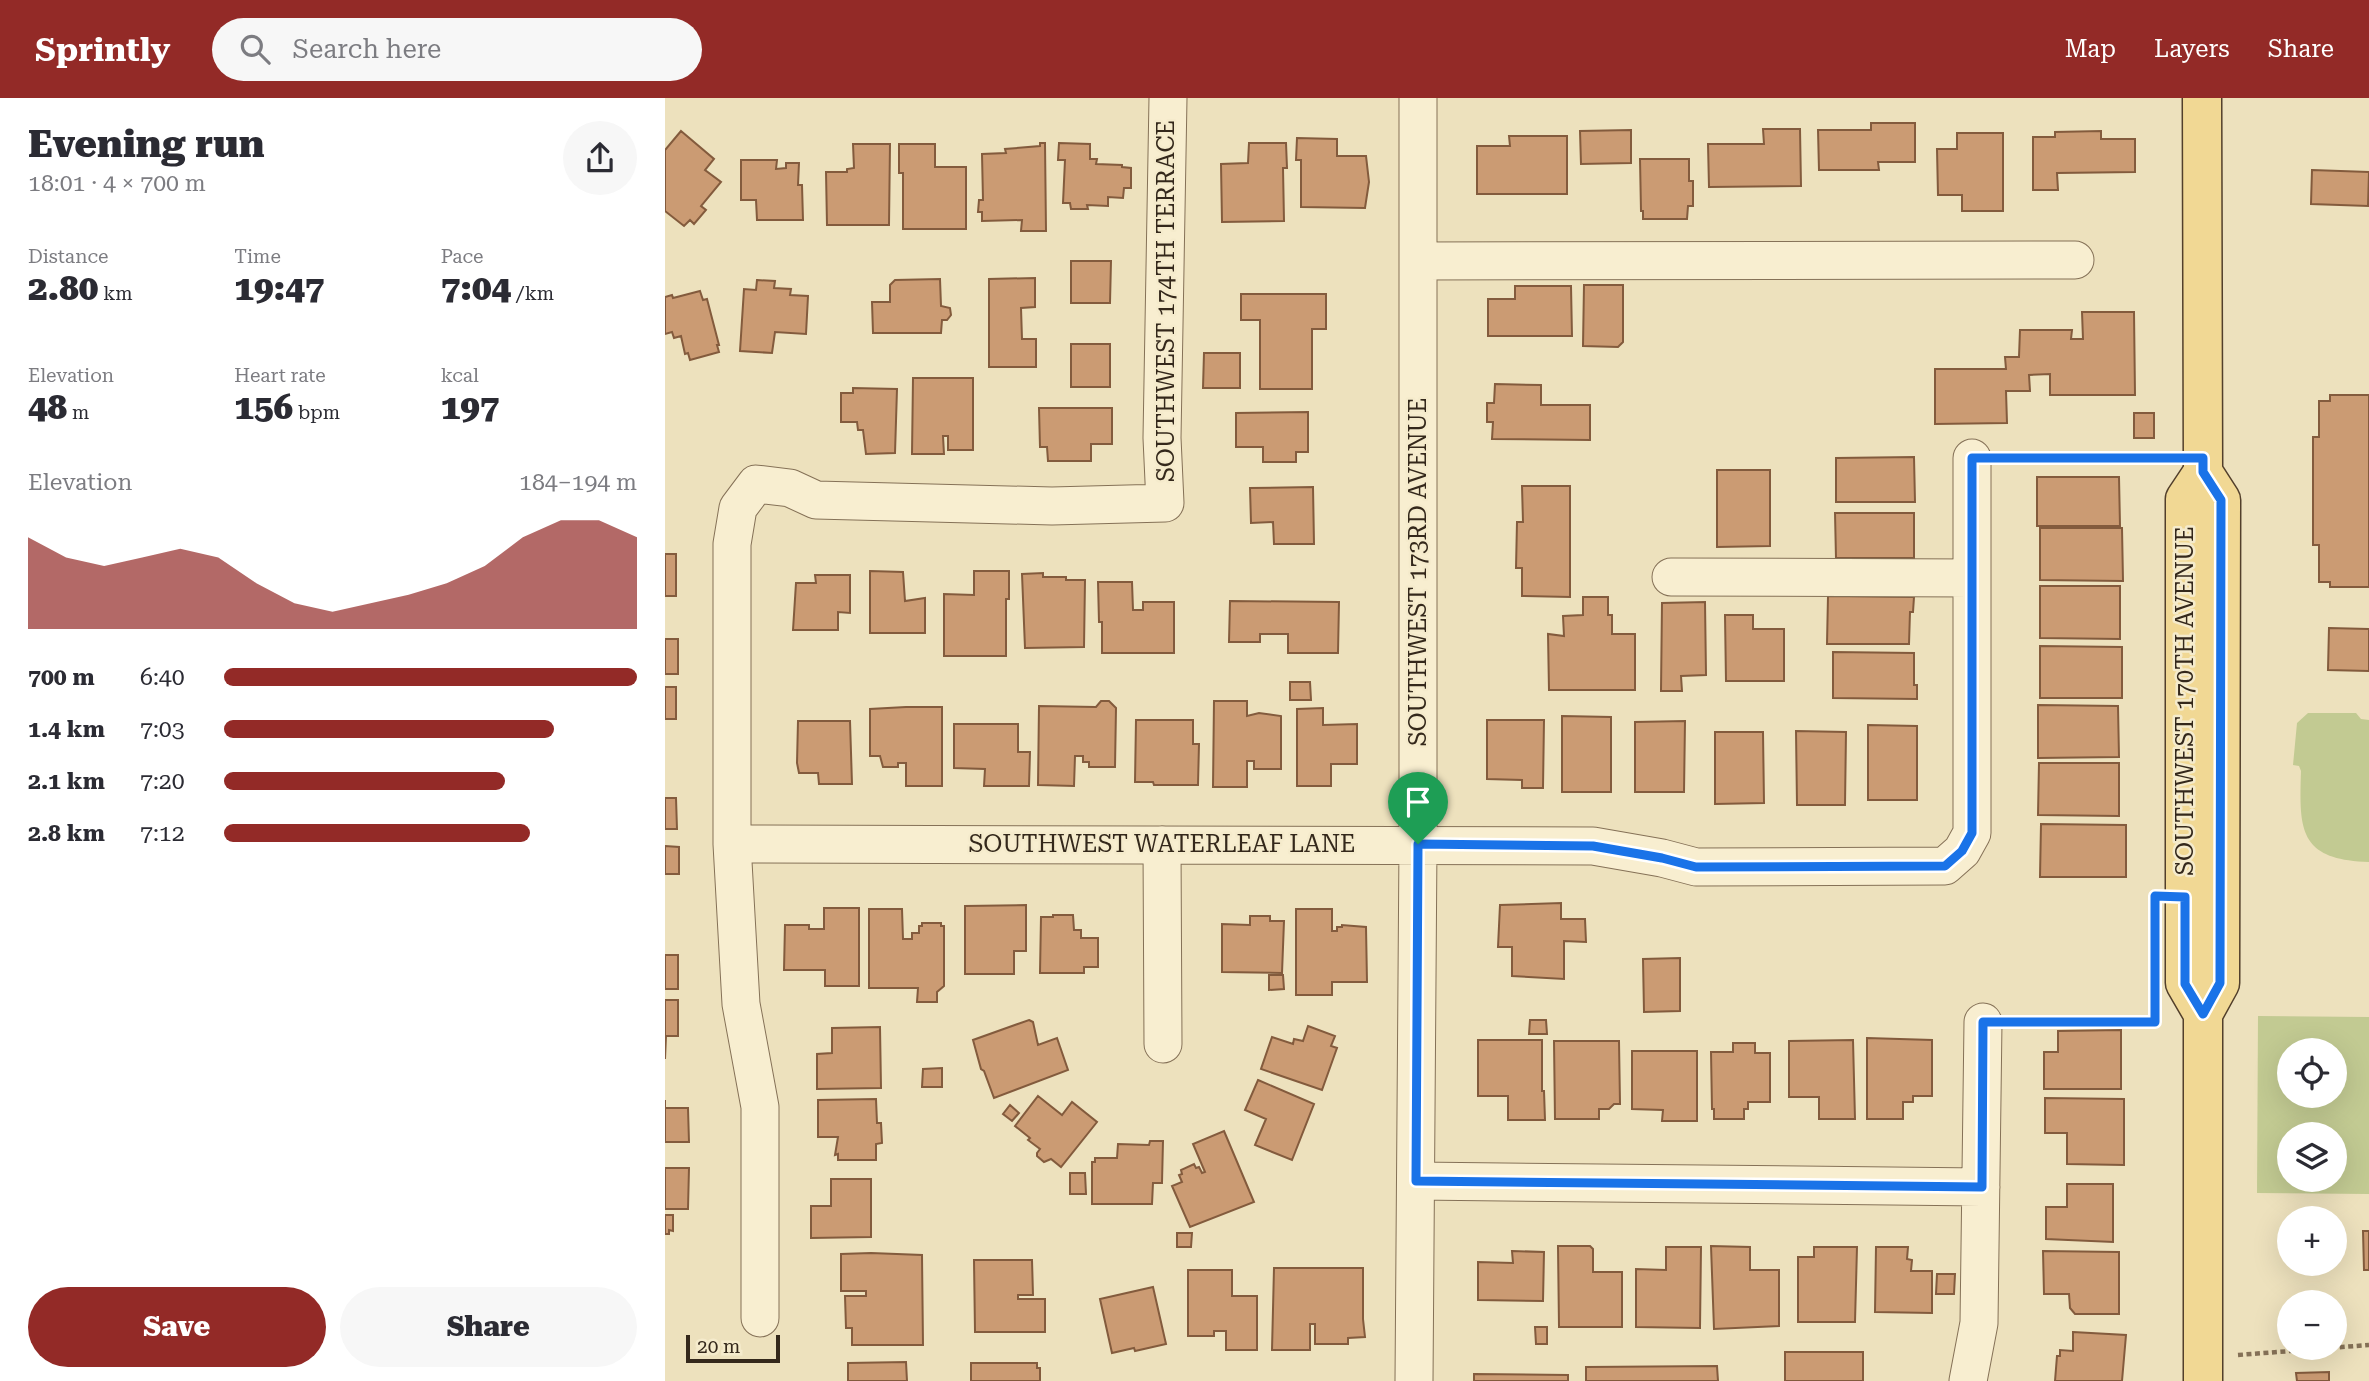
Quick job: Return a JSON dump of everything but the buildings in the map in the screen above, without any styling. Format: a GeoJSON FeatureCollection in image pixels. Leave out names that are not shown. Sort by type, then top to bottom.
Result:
{"type":"FeatureCollection","features":[{"type":"Feature","properties":{"kind":"main road"},"geometry":{"type":"LineString","coordinates":[[2202,98],[2203,465]]}},
{"type":"Feature","properties":{"kind":"main road","name":"SOUTHWEST 170TH AVENUE"},"geometry":{"type":"LineString","coordinates":[[2203,465],[2221,500],[2220,983],[2203,1014],[2203,1368]]}},
{"type":"Feature","properties":{"kind":"street","name":"SOUTHWEST 174TH TERRACE"},"geometry":{"type":"LineString","coordinates":[[732,844],[732,544],[738,508],[756,484],[790,488],[816,500],[1052,506],[1165,503],[1163,438],[1168,98]]}},
{"type":"Feature","properties":{"kind":"street","name":"SOUTHWEST 173RD AVENUE"},"geometry":{"type":"LineString","coordinates":[[1414,1381],[1418,844],[1418,98]]}},
{"type":"Feature","properties":{"kind":"street"},"geometry":{"type":"LineString","coordinates":[[1418,261],[2075,260]]}},
{"type":"Feature","properties":{"kind":"street"},"geometry":{"type":"LineString","coordinates":[[1671,577],[1972,578],[1972,458]]}},
{"type":"Feature","properties":{"kind":"street","name":"SOUTHWEST WATERLEAF LANE"},"geometry":{"type":"LineString","coordinates":[[732,844],[1593,846],[1696,867],[1945,866],[1962,851],[1972,833],[1972,578]]}},
{"type":"Feature","properties":{"kind":"street"},"geometry":{"type":"LineString","coordinates":[[732,844],[741,1004],[760,1107],[760,1318]]}},
{"type":"Feature","properties":{"kind":"street"},"geometry":{"type":"LineString","coordinates":[[1162,845],[1163,1044]]}},
{"type":"Feature","properties":{"kind":"street"},"geometry":{"type":"LineString","coordinates":[[1968,1381],[1979,1323],[1983,1022]]}},
{"type":"Feature","properties":{"kind":"street"},"geometry":{"type":"LineString","coordinates":[[1416,1181],[1982,1187]]}},
{"type":"Feature","properties":{"kind":"path"},"geometry":{"type":"LineString","coordinates":[[1972,458],[2203,465]]}},
{"type":"Feature","properties":{"kind":"path"},"geometry":{"type":"LineString","coordinates":[[1983,1022],[2155,1022],[2155,994]]}},
{"type":"Feature","properties":{"kind":"path"},"geometry":{"type":"LineString","coordinates":[[2203,1368],[2369,1345]]}},
{"type":"Feature","properties":{"kind":"green space"},"geometry":{"type":"Polygon","coordinates":[[[2308,713],[2356,713],[2361,719],[2369,720],[2369,862],[2329,855],[2316,848],[2308,838],[2301,810],[2301,771],[2299,766],[2293,765],[2297,723],[2308,713]]]}},
{"type":"Feature","properties":{"kind":"green space"},"geometry":{"type":"Polygon","coordinates":[[[2258,1016],[2369,1017],[2369,1194],[2257,1193],[2258,1016]]]}},
{"type":"Feature","properties":{"kind":"route"},"geometry":{"type":"LineString","coordinates":[[1972,458],[2203,458],[2203,472],[2221,500],[2220,983],[2203,1014],[2185,984],[2185,897],[2155,896],[2155,1022],[1983,1022],[1982,1187],[1416,1181],[1418,844],[1593,846],[1624,850],[1696,867],[1945,866],[1962,851],[1972,833],[1972,458]]}}]}
